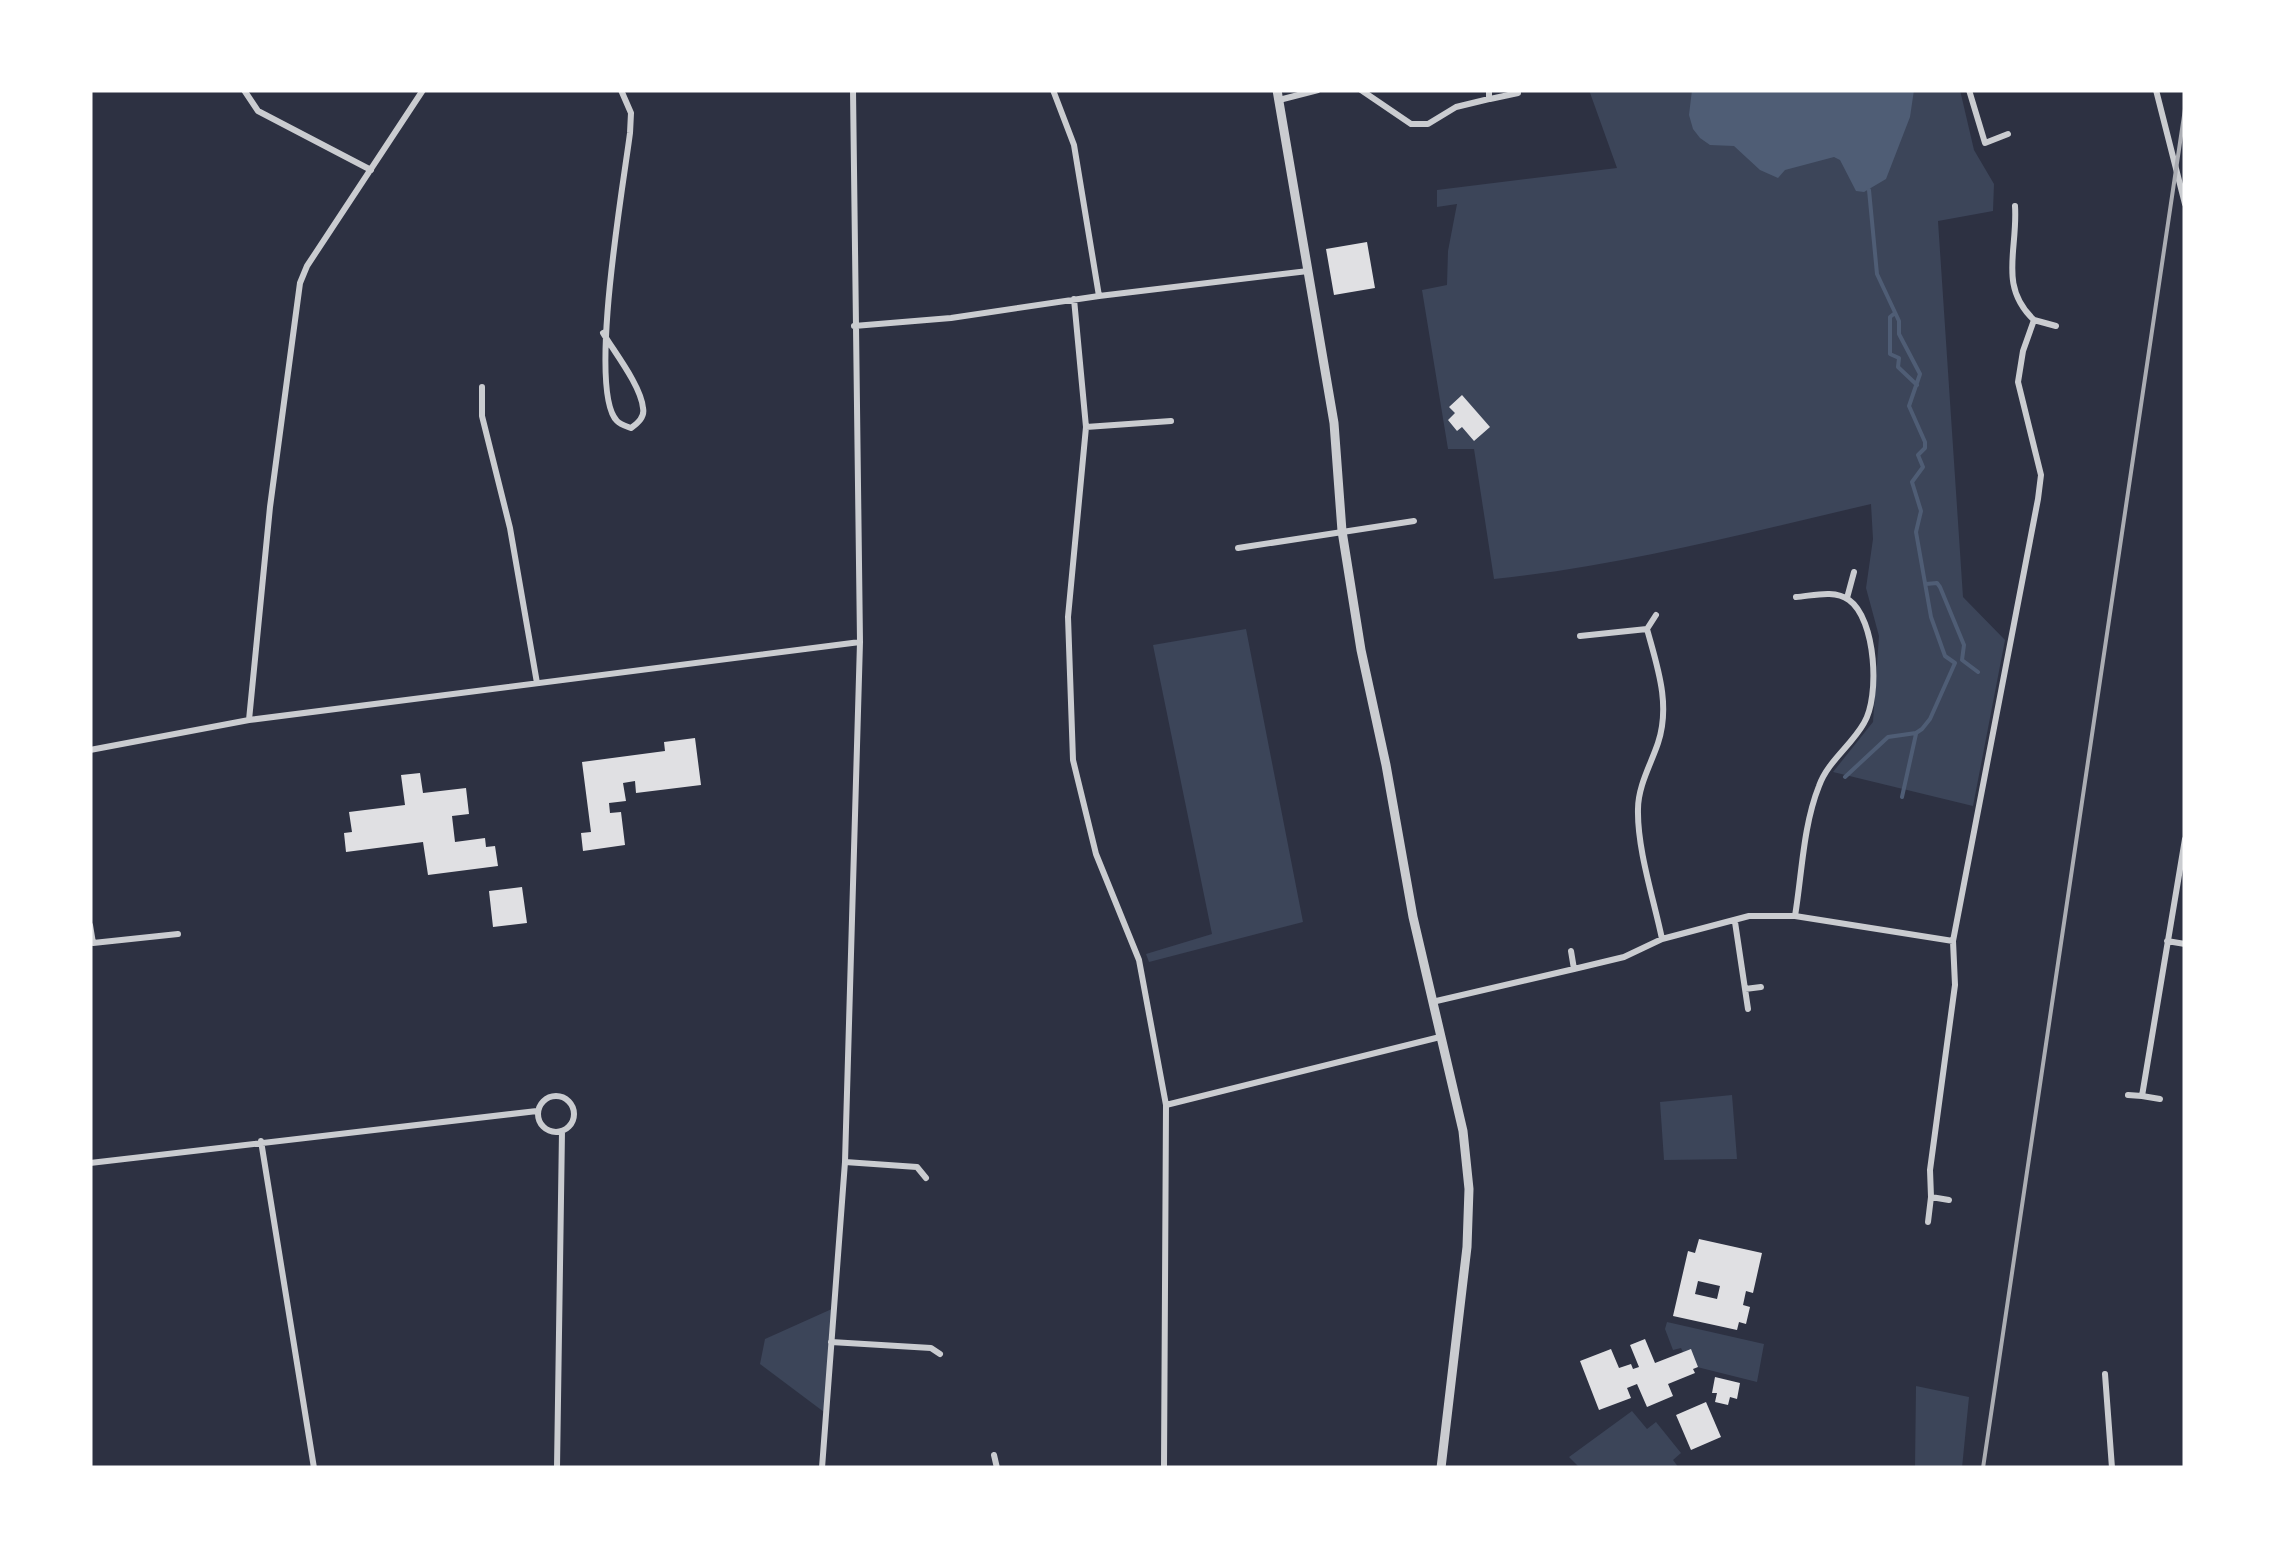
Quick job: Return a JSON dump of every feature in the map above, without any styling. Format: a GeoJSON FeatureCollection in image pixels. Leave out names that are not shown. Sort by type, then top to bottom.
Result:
{"type":"FeatureCollection","features":[{"type":"Feature","properties":{"kind":"street"},"geometry":{"type":"LineString","coordinates":[[244,90],[258,111],[371,170]]}},
{"type":"Feature","properties":{"kind":"street"},"geometry":{"type":"LineString","coordinates":[[250,720],[270,507],[300,283],[307,266],[423,90]]}},
{"type":"Feature","properties":{"kind":"street"},"geometry":{"type":"LineString","coordinates":[[603,333],[644,409],[640,422],[631,428],[617,422],[610,408],[603,333],[630,134],[631,112],[621,90]]}},
{"type":"Feature","properties":{"kind":"street"},"geometry":{"type":"LineString","coordinates":[[822,1468],[845,1162],[860,642],[853,90]]}},
{"type":"Feature","properties":{"kind":"street"},"geometry":{"type":"LineString","coordinates":[[1053,90],[1074,146],[1099,296]]}},
{"type":"Feature","properties":{"kind":"street"},"geometry":{"type":"LineString","coordinates":[[1318,90],[1278,95],[1334,423],[1342,532],[1361,650],[1431,1002],[1462,1131],[1469,1189],[1463,1283],[1442,1468]]}},
{"type":"Feature","properties":{"kind":"street"},"geometry":{"type":"LineString","coordinates":[[1361,90],[1411,124],[1428,124],[1489,94],[1518,93]]}},
{"type":"Feature","properties":{"kind":"street"},"geometry":{"type":"LineString","coordinates":[[1968,90],[1985,143],[2008,134]]}},
{"type":"Feature","properties":{"kind":"street"},"geometry":{"type":"LineString","coordinates":[[2156,90],[2185,204]]}},
{"type":"Feature","properties":{"kind":"street"},"geometry":{"type":"LineString","coordinates":[[2015,206],[2013,287],[2017,301],[2034,320],[2056,326]]}},
{"type":"Feature","properties":{"kind":"street"},"geometry":{"type":"LineString","coordinates":[[854,326],[952,318],[1308,271]]}},
{"type":"Feature","properties":{"kind":"street"},"geometry":{"type":"LineString","coordinates":[[1074,299],[1086,427],[1068,617],[1074,760],[1096,854],[1139,960],[1166,1105],[1164,1468]]}},
{"type":"Feature","properties":{"kind":"street"},"geometry":{"type":"LineString","coordinates":[[1928,1222],[1930,1170],[1956,985],[1952,941],[2041,475],[2018,382],[2034,320]]}},
{"type":"Feature","properties":{"kind":"street"},"geometry":{"type":"LineString","coordinates":[[482,387],[482,416],[510,528],[537,683]]}},
{"type":"Feature","properties":{"kind":"street"},"geometry":{"type":"LineString","coordinates":[[1086,427],[1171,421]]}},
{"type":"Feature","properties":{"kind":"street"},"geometry":{"type":"LineString","coordinates":[[1238,548],[1414,521]]}},
{"type":"Feature","properties":{"kind":"street"},"geometry":{"type":"LineString","coordinates":[[1847,598],[1854,572]]}},
{"type":"Feature","properties":{"kind":"street"},"geometry":{"type":"LineString","coordinates":[[1795,916],[1813,802],[1820,781],[1866,722],[1874,672],[1869,628],[1847,598],[1836,594],[1796,597]]}},
{"type":"Feature","properties":{"kind":"street"},"geometry":{"type":"LineString","coordinates":[[1656,614],[1647,629],[1663,687],[1663,712],[1660,738],[1641,790],[1638,820],[1662,939]]}},
{"type":"Feature","properties":{"kind":"street"},"geometry":{"type":"LineString","coordinates":[[1580,636],[1647,629]]}},
{"type":"Feature","properties":{"kind":"street"},"geometry":{"type":"LineString","coordinates":[[90,750],[250,720],[860,642]]}},
{"type":"Feature","properties":{"kind":"street"},"geometry":{"type":"LineString","coordinates":[[2142,1096],[2185,839]]}},
{"type":"Feature","properties":{"kind":"street"},"geometry":{"type":"LineString","coordinates":[[1431,1002],[1624,957],[1662,939],[1749,916],[1795,916],[1952,941]]}},
{"type":"Feature","properties":{"kind":"street"},"geometry":{"type":"LineString","coordinates":[[1734,921],[1748,1009]]}},
{"type":"Feature","properties":{"kind":"street"},"geometry":{"type":"LineString","coordinates":[[90,925],[93,943],[178,934]]}},
{"type":"Feature","properties":{"kind":"street"},"geometry":{"type":"LineString","coordinates":[[2166,941],[2185,944]]}},
{"type":"Feature","properties":{"kind":"street"},"geometry":{"type":"LineString","coordinates":[[1571,952],[1574,969]]}},
{"type":"Feature","properties":{"kind":"street"},"geometry":{"type":"LineString","coordinates":[[1745,990],[1761,987]]}},
{"type":"Feature","properties":{"kind":"street"},"geometry":{"type":"LineString","coordinates":[[1166,1105],[1440,1037]]}},
{"type":"Feature","properties":{"kind":"street"},"geometry":{"type":"LineString","coordinates":[[2128,1096],[2160,1099]]}},
{"type":"Feature","properties":{"kind":"street"},"geometry":{"type":"LineString","coordinates":[[547,1097],[565,1097],[574,1106],[575,1114],[562,1131],[551,1132],[543,1127],[537,1112],[547,1097]]}},
{"type":"Feature","properties":{"kind":"street"},"geometry":{"type":"LineString","coordinates":[[90,1162],[537,1112]]}},
{"type":"Feature","properties":{"kind":"street"},"geometry":{"type":"LineString","coordinates":[[558,1468],[562,1131]]}},
{"type":"Feature","properties":{"kind":"street"},"geometry":{"type":"LineString","coordinates":[[261,1141],[314,1468]]}},
{"type":"Feature","properties":{"kind":"street"},"geometry":{"type":"LineString","coordinates":[[845,1162],[916,1167],[926,1178]]}},
{"type":"Feature","properties":{"kind":"street"},"geometry":{"type":"LineString","coordinates":[[1931,1197],[1949,1200]]}},
{"type":"Feature","properties":{"kind":"street"},"geometry":{"type":"LineString","coordinates":[[831,1342],[931,1348],[940,1354]]}},
{"type":"Feature","properties":{"kind":"street"},"geometry":{"type":"LineString","coordinates":[[2105,1374],[2112,1468]]}},
{"type":"Feature","properties":{"kind":"street"},"geometry":{"type":"LineString","coordinates":[[994,1455],[997,1468]]}},
{"type":"Feature","properties":{"kind":"shaded area"},"geometry":{"type":"Polygon","coordinates":[[[1589,90],[1960,90],[1974,150],[1994,184],[1993,211],[1938,221],[1963,597],[2005,640],[1973,806],[1833,772],[1873,722],[1879,636],[1866,588],[1873,539],[1871,504],[1636,557],[1494,579],[1474,449],[1448,449],[1422,290],[1447,285],[1448,251],[1457,204],[1437,207],[1437,190],[1617,168],[1589,90]]]}},
{"type":"Feature","properties":{"kind":"shaded area"},"geometry":{"type":"Polygon","coordinates":[[[1692,90],[1914,90],[1910,117],[1886,179],[1864,192],[1856,191],[1840,160],[1834,157],[1785,170],[1778,178],[1760,170],[1734,146],[1710,145],[1693,129],[1689,115],[1692,90]]]}},
{"type":"Feature","properties":{"kind":"shaded area"},"geometry":{"type":"Polygon","coordinates":[[[1246,629],[1303,922],[1149,962],[1146,954],[1212,934],[1153,645],[1246,629]]]}},
{"type":"Feature","properties":{"kind":"shaded area"},"geometry":{"type":"Polygon","coordinates":[[[1732,1095],[1737,1159],[1664,1160],[1660,1102],[1732,1095]]]}},
{"type":"Feature","properties":{"kind":"shaded area"},"geometry":{"type":"Polygon","coordinates":[[[834,1308],[824,1412],[760,1364],[765,1339],[834,1308]]]}},
{"type":"Feature","properties":{"kind":"shaded area"},"geometry":{"type":"Polygon","coordinates":[[[1667,1322],[1764,1344],[1757,1382],[1689,1365],[1681,1348],[1673,1350],[1665,1329],[1667,1322]]]}},
{"type":"Feature","properties":{"kind":"shaded area"},"geometry":{"type":"Polygon","coordinates":[[[1916,1386],[1969,1397],[1962,1468],[1915,1468],[1916,1386]]]}},
{"type":"Feature","properties":{"kind":"shaded area"},"geometry":{"type":"Polygon","coordinates":[[[1632,1411],[1647,1429],[1656,1422],[1681,1453],[1673,1460],[1679,1468],[1580,1468],[1569,1457],[1632,1411]]]}},
{"type":"Feature","properties":{"kind":"building"},"geometry":{"type":"Polygon","coordinates":[[[1367,242],[1375,288],[1334,295],[1326,249],[1367,242]]]}},
{"type":"Feature","properties":{"kind":"building"},"geometry":{"type":"Polygon","coordinates":[[[1462,395],[1490,427],[1474,441],[1462,427],[1457,431],[1448,420],[1455,413],[1449,407],[1462,395]]]}},
{"type":"Feature","properties":{"kind":"building"},"geometry":{"type":"Polygon","coordinates":[[[695,738],[701,785],[636,793],[635,781],[623,783],[626,801],[609,803],[610,813],[621,812],[625,845],[583,851],[581,833],[591,832],[582,762],[665,751],[664,742],[695,738]]]}},
{"type":"Feature","properties":{"kind":"building"},"geometry":{"type":"Polygon","coordinates":[[[420,773],[423,793],[466,788],[469,814],[452,816],[455,842],[485,838],[486,847],[495,846],[498,866],[428,875],[423,842],[346,852],[344,833],[352,832],[349,812],[405,805],[401,775],[420,773]]]}},
{"type":"Feature","properties":{"kind":"building"},"geometry":{"type":"Polygon","coordinates":[[[522,887],[527,923],[493,927],[489,891],[522,887]]]}},
{"type":"Feature","properties":{"kind":"building"},"geometry":{"type":"Polygon","coordinates":[[[1699,1239],[1762,1253],[1753,1293],[1746,1291],[1743,1305],[1750,1307],[1746,1324],[1739,1322],[1737,1330],[1673,1316],[1688,1251],[1695,1253],[1699,1239]],[[1698,1281],[1695,1294],[1717,1299],[1720,1286],[1698,1281]]]}},
{"type":"Feature","properties":{"kind":"building"},"geometry":{"type":"Polygon","coordinates":[[[1645,1339],[1655,1363],[1691,1349],[1698,1367],[1693,1369],[1695,1373],[1668,1384],[1673,1396],[1647,1407],[1637,1384],[1627,1388],[1631,1398],[1599,1410],[1580,1361],[1611,1349],[1619,1368],[1631,1364],[1633,1369],[1639,1367],[1630,1345],[1645,1339]]]}},
{"type":"Feature","properties":{"kind":"building"},"geometry":{"type":"Polygon","coordinates":[[[1715,1377],[1740,1383],[1737,1399],[1730,1397],[1728,1405],[1715,1402],[1715,1377]]]}},
{"type":"Feature","properties":{"kind":"building"},"geometry":{"type":"Polygon","coordinates":[[[1706,1402],[1721,1437],[1691,1450],[1676,1415],[1706,1402]]]}},
{"type":"Feature","properties":{"kind":"waterway"},"geometry":{"type":"LineString","coordinates":[[1845,777],[1888,737],[1922,729],[1955,663],[1945,656],[1931,617],[1916,532],[1921,511],[1912,482],[1923,467],[1918,455],[1925,442],[1909,406],[1920,374],[1899,334],[1899,321],[1877,274],[1869,190]]}},
{"type":"Feature","properties":{"kind":"waterway"},"geometry":{"type":"LineString","coordinates":[[1895,313],[1890,317],[1890,354],[1899,358],[1898,367],[1917,385]]}},
{"type":"Feature","properties":{"kind":"waterway"},"geometry":{"type":"LineString","coordinates":[[1926,584],[1937,583],[1940,587],[1964,645],[1962,660],[1978,672]]}},
{"type":"Feature","properties":{"kind":"waterway"},"geometry":{"type":"LineString","coordinates":[[1902,797],[1916,734]]}},
{"type":"Feature","properties":{"kind":"railway"},"geometry":{"type":"LineString","coordinates":[[1983,1468],[2185,109]]}}]}
